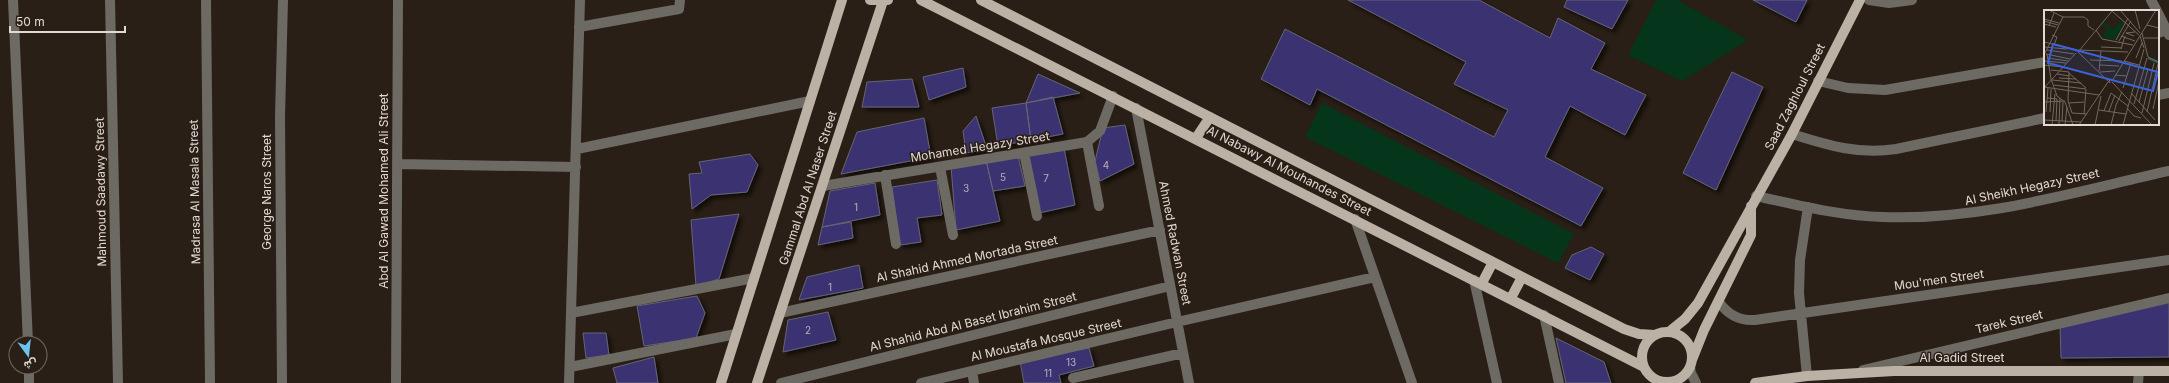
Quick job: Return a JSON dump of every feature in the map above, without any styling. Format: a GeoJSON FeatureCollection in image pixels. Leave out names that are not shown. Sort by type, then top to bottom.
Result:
{"type":"FeatureCollection","features":[{"type":"Feature","properties":{"kind":"main road","name":"Gammal Abd Al Naser Street"},"geometry":{"type":"LineString","coordinates":[[721,383],[842,0]]}},
{"type":"Feature","properties":{"kind":"main road"},"geometry":{"type":"LineString","coordinates":[[870,0],[886,1]]}},
{"type":"Feature","properties":{"kind":"main road","name":"Al Nabawy Al Mouhandes Street"},"geometry":{"type":"LineString","coordinates":[[921,0],[1511,298],[1645,369]]}},
{"type":"Feature","properties":{"kind":"main road","name":"Al Nabawy Al Mouhandes Street"},"geometry":{"type":"LineString","coordinates":[[981,0],[1624,329],[1639,334],[1654,336]]}},
{"type":"Feature","properties":{"kind":"main road","name":"Saad Zaghloul Street"},"geometry":{"type":"LineString","coordinates":[[1669,332],[1685,319],[1698,303],[1756,196],[1792,134],[1860,0]]}},
{"type":"Feature","properties":{"kind":"main road","name":"Gammal Abd Al Naser Street"},"geometry":{"type":"LineString","coordinates":[[757,383],[886,1]]}},
{"type":"Feature","properties":{"kind":"main road"},"geometry":{"type":"LineString","coordinates":[[1196,138],[1210,117]]}},
{"type":"Feature","properties":{"kind":"main road","name":"Saad Zaghloul Street"},"geometry":{"type":"LineString","coordinates":[[1688,371],[1704,330],[1751,235],[1751,206]]}},
{"type":"Feature","properties":{"kind":"main road"},"geometry":{"type":"LineString","coordinates":[[1478,282],[1493,262]]}},
{"type":"Feature","properties":{"kind":"main road"},"geometry":{"type":"LineString","coordinates":[[1511,298],[1522,277]]}},
{"type":"Feature","properties":{"kind":"main road"},"geometry":{"type":"LineString","coordinates":[[1645,369],[1650,376],[1662,382],[1675,381],[1688,371],[1689,344],[1677,334],[1669,332],[1654,336],[1648,340],[1642,353],[1647,383]]}},
{"type":"Feature","properties":{"kind":"main road","name":"Al Gadid Street"},"geometry":{"type":"LineString","coordinates":[[1755,383],[1807,376],[1855,372],[2169,371]]}},
{"type":"Feature","properties":{"kind":"street"},"geometry":{"type":"LineString","coordinates":[[13,0],[28,335]]}},
{"type":"Feature","properties":{"kind":"street","name":"Mahmoud Saadawy Street"},"geometry":{"type":"LineString","coordinates":[[110,0],[118,383]]}},
{"type":"Feature","properties":{"kind":"street","name":"Madrasa Al Masala Street"},"geometry":{"type":"LineString","coordinates":[[206,0],[210,383]]}},
{"type":"Feature","properties":{"kind":"street","name":"George Naros Street"},"geometry":{"type":"LineString","coordinates":[[282,383],[280,117],[283,0]]}},
{"type":"Feature","properties":{"kind":"street","name":"Abd Al Gawad Mohamed Ali Street"},"geometry":{"type":"LineString","coordinates":[[396,383],[398,0]]}},
{"type":"Feature","properties":{"kind":"street"},"geometry":{"type":"LineString","coordinates":[[569,383],[580,0]]}},
{"type":"Feature","properties":{"kind":"street"},"geometry":{"type":"LineString","coordinates":[[579,27],[679,9],[680,0]]}},
{"type":"Feature","properties":{"kind":"street"},"geometry":{"type":"LineString","coordinates":[[1869,0],[1889,3],[1912,0]]}},
{"type":"Feature","properties":{"kind":"street"},"geometry":{"type":"LineString","coordinates":[[2151,0],[2157,10]]}},
{"type":"Feature","properties":{"kind":"street"},"geometry":{"type":"LineString","coordinates":[[2159,14],[2166,32]]}},
{"type":"Feature","properties":{"kind":"street"},"geometry":{"type":"LineString","coordinates":[[1818,82],[1848,88],[1885,90],[2044,62]]}},
{"type":"Feature","properties":{"kind":"street"},"geometry":{"type":"LineString","coordinates":[[2159,95],[2169,93]]}},
{"type":"Feature","properties":{"kind":"street"},"geometry":{"type":"LineString","coordinates":[[1099,206],[1087,142],[1100,131],[1113,96]]}},
{"type":"Feature","properties":{"kind":"street"},"geometry":{"type":"LineString","coordinates":[[576,149],[810,100]]}},
{"type":"Feature","properties":{"kind":"street","name":"Ahmed Radwan Street"},"geometry":{"type":"LineString","coordinates":[[1136,108],[1189,383]]}},
{"type":"Feature","properties":{"kind":"street"},"geometry":{"type":"LineString","coordinates":[[1792,134],[1842,149],[1872,152],[1896,149],[2044,118]]}},
{"type":"Feature","properties":{"kind":"street","name":"Mohamed Hegazy Street"},"geometry":{"type":"LineString","coordinates":[[823,186],[1087,142]]}},
{"type":"Feature","properties":{"kind":"street"},"geometry":{"type":"LineString","coordinates":[[1024,153],[1037,216]]}},
{"type":"Feature","properties":{"kind":"street"},"geometry":{"type":"LineString","coordinates":[[397,164],[576,167]]}},
{"type":"Feature","properties":{"kind":"street"},"geometry":{"type":"LineString","coordinates":[[940,167],[952,235]]}},
{"type":"Feature","properties":{"kind":"street","name":"Al Sheikh Hegazy Street"},"geometry":{"type":"LineString","coordinates":[[1756,196],[1848,215],[1881,217],[1949,216],[2009,207],[2169,171]]}},
{"type":"Feature","properties":{"kind":"street"},"geometry":{"type":"LineString","coordinates":[[885,175],[896,244]]}},
{"type":"Feature","properties":{"kind":"street"},"geometry":{"type":"LineString","coordinates":[[1807,376],[1800,314],[1800,260],[1808,207]]}},
{"type":"Feature","properties":{"kind":"street"},"geometry":{"type":"LineString","coordinates":[[1355,219],[1412,383]]}},
{"type":"Feature","properties":{"kind":"street","name":"Al Shahid Ahmed Mortada Street"},"geometry":{"type":"LineString","coordinates":[[780,313],[1160,230]]}},
{"type":"Feature","properties":{"kind":"street","name":"Mou'men Street"},"geometry":{"type":"LineString","coordinates":[[1719,302],[1729,314],[1748,321],[2169,260]]}},
{"type":"Feature","properties":{"kind":"street","name":"Al Moustafa Mosque Street"},"geometry":{"type":"LineString","coordinates":[[921,383],[1375,277]]}},
{"type":"Feature","properties":{"kind":"street"},"geometry":{"type":"LineString","coordinates":[[571,313],[754,278]]}},
{"type":"Feature","properties":{"kind":"street"},"geometry":{"type":"LineString","coordinates":[[1478,282],[1497,383]]}},
{"type":"Feature","properties":{"kind":"street","name":"Al Shahid Abd Al Baset Ibrahim Street"},"geometry":{"type":"LineString","coordinates":[[781,383],[1170,286]]}},
{"type":"Feature","properties":{"kind":"street","name":"Tarek Street"},"geometry":{"type":"LineString","coordinates":[[1855,372],[2169,298]]}},
{"type":"Feature","properties":{"kind":"street"},"geometry":{"type":"LineString","coordinates":[[1544,315],[1559,383]]}},
{"type":"Feature","properties":{"kind":"street"},"geometry":{"type":"LineString","coordinates":[[570,367],[736,334]]}},
{"type":"Feature","properties":{"kind":"street"},"geometry":{"type":"LineString","coordinates":[[1073,378],[1183,354]]}},
{"type":"Feature","properties":{"kind":"street"},"geometry":{"type":"LineString","coordinates":[[972,371],[974,383]]}},
{"type":"Feature","properties":{"kind":"street"},"geometry":{"type":"LineString","coordinates":[[1688,371],[1691,373],[1696,383]]}},
{"type":"Feature","properties":{"kind":"street"},"geometry":{"type":"LineString","coordinates":[[2138,383],[2139,371]]}},
{"type":"Feature","properties":{"kind":"green space"},"geometry":{"type":"Polygon","coordinates":[[[1656,0],[1677,0],[1748,40],[1682,81],[1628,55],[1656,0]]]}},
{"type":"Feature","properties":{"kind":"green space"},"geometry":{"type":"Polygon","coordinates":[[[1322,103],[1574,234],[1558,263],[1305,137],[1322,103]]]}},
{"type":"Feature","properties":{"kind":"building"},"geometry":{"type":"Polygon","coordinates":[[[1348,0],[1479,0],[1550,38],[1558,18],[1605,43],[1591,69],[1646,95],[1625,135],[1570,106],[1545,157],[1603,188],[1581,226],[1317,89],[1310,105],[1261,79],[1285,29],[1494,137],[1508,110],[1454,84],[1466,62],[1348,0]]]}},
{"type":"Feature","properties":{"kind":"building"},"geometry":{"type":"Polygon","coordinates":[[[1567,0],[1628,0],[1612,29],[1564,7],[1567,0]]]}},
{"type":"Feature","properties":{"kind":"building"},"geometry":{"type":"Polygon","coordinates":[[[1753,0],[1807,0],[1796,22],[1753,0]]]}},
{"type":"Feature","properties":{"kind":"building"},"geometry":{"type":"Polygon","coordinates":[[[963,68],[966,87],[929,100],[923,77],[963,68]]]}},
{"type":"Feature","properties":{"kind":"building"},"geometry":{"type":"Polygon","coordinates":[[[1732,72],[1763,87],[1716,190],[1683,173],[1732,72]]]}},
{"type":"Feature","properties":{"kind":"building"},"geometry":{"type":"Polygon","coordinates":[[[1038,74],[1080,93],[1026,103],[1038,74]]]}},
{"type":"Feature","properties":{"kind":"building"},"geometry":{"type":"Polygon","coordinates":[[[912,79],[919,107],[862,107],[867,82],[912,79]]]}},
{"type":"Feature","properties":{"kind":"building"},"geometry":{"type":"Polygon","coordinates":[[[1053,97],[1063,134],[1031,140],[1026,103],[1053,97]]]}},
{"type":"Feature","properties":{"kind":"building"},"geometry":{"type":"Polygon","coordinates":[[[1026,103],[1031,140],[998,146],[992,108],[1026,103]]]}},
{"type":"Feature","properties":{"kind":"building"},"geometry":{"type":"Polygon","coordinates":[[[976,116],[987,149],[966,153],[963,131],[976,116]]]}},
{"type":"Feature","properties":{"kind":"building"},"geometry":{"type":"Polygon","coordinates":[[[924,118],[931,157],[841,174],[857,132],[924,118]]]}},
{"type":"Feature","properties":{"kind":"building"},"geometry":{"type":"Polygon","coordinates":[[[1125,125],[1134,164],[1100,181],[1095,161],[1103,128],[1125,125]]]}},
{"type":"Feature","properties":{"kind":"building"},"geometry":{"type":"Polygon","coordinates":[[[1064,148],[1075,205],[1039,213],[1027,155],[1064,148]]]}},
{"type":"Feature","properties":{"kind":"building"},"geometry":{"type":"Polygon","coordinates":[[[750,154],[758,165],[747,192],[711,195],[692,209],[689,174],[702,173],[699,162],[750,154]]]}},
{"type":"Feature","properties":{"kind":"building"},"geometry":{"type":"Polygon","coordinates":[[[1018,156],[1025,186],[993,191],[986,160],[1018,156]]]}},
{"type":"Feature","properties":{"kind":"building"},"geometry":{"type":"Polygon","coordinates":[[[986,160],[1000,221],[956,230],[951,166],[986,160]]]}},
{"type":"Feature","properties":{"kind":"building"},"geometry":{"type":"Polygon","coordinates":[[[937,180],[942,215],[917,218],[921,242],[900,245],[892,187],[937,180]]]}},
{"type":"Feature","properties":{"kind":"building"},"geometry":{"type":"Polygon","coordinates":[[[875,183],[880,215],[822,227],[830,191],[875,183]]]}},
{"type":"Feature","properties":{"kind":"building"},"geometry":{"type":"Polygon","coordinates":[[[739,214],[719,279],[696,286],[691,220],[739,214]]]}},
{"type":"Feature","properties":{"kind":"building"},"geometry":{"type":"Polygon","coordinates":[[[851,222],[853,238],[818,245],[822,227],[851,222]]]}},
{"type":"Feature","properties":{"kind":"building"},"geometry":{"type":"Polygon","coordinates":[[[1591,247],[1604,254],[1590,280],[1565,268],[1572,255],[1591,247]]]}},
{"type":"Feature","properties":{"kind":"building"},"geometry":{"type":"Polygon","coordinates":[[[859,265],[863,288],[799,300],[807,277],[859,265]]]}},
{"type":"Feature","properties":{"kind":"building"},"geometry":{"type":"Polygon","coordinates":[[[697,296],[705,313],[696,338],[644,346],[637,306],[697,296]]]}},
{"type":"Feature","properties":{"kind":"building"},"geometry":{"type":"Polygon","coordinates":[[[2169,302],[2169,357],[2061,358],[2060,325],[2169,302]]]}},
{"type":"Feature","properties":{"kind":"building"},"geometry":{"type":"Polygon","coordinates":[[[828,312],[836,340],[783,352],[788,320],[828,312]]]}},
{"type":"Feature","properties":{"kind":"building"},"geometry":{"type":"Polygon","coordinates":[[[583,333],[606,333],[609,355],[586,358],[583,333]]]}},
{"type":"Feature","properties":{"kind":"building"},"geometry":{"type":"Polygon","coordinates":[[[1556,338],[1604,362],[1611,383],[1566,383],[1556,338]]]}},
{"type":"Feature","properties":{"kind":"building"},"geometry":{"type":"Polygon","coordinates":[[[1089,348],[1094,366],[1059,375],[1061,383],[1024,383],[1020,361],[1089,348]]]}},
{"type":"Feature","properties":{"kind":"building"},"geometry":{"type":"Polygon","coordinates":[[[654,357],[658,383],[617,383],[613,368],[654,357]]]}}]}
